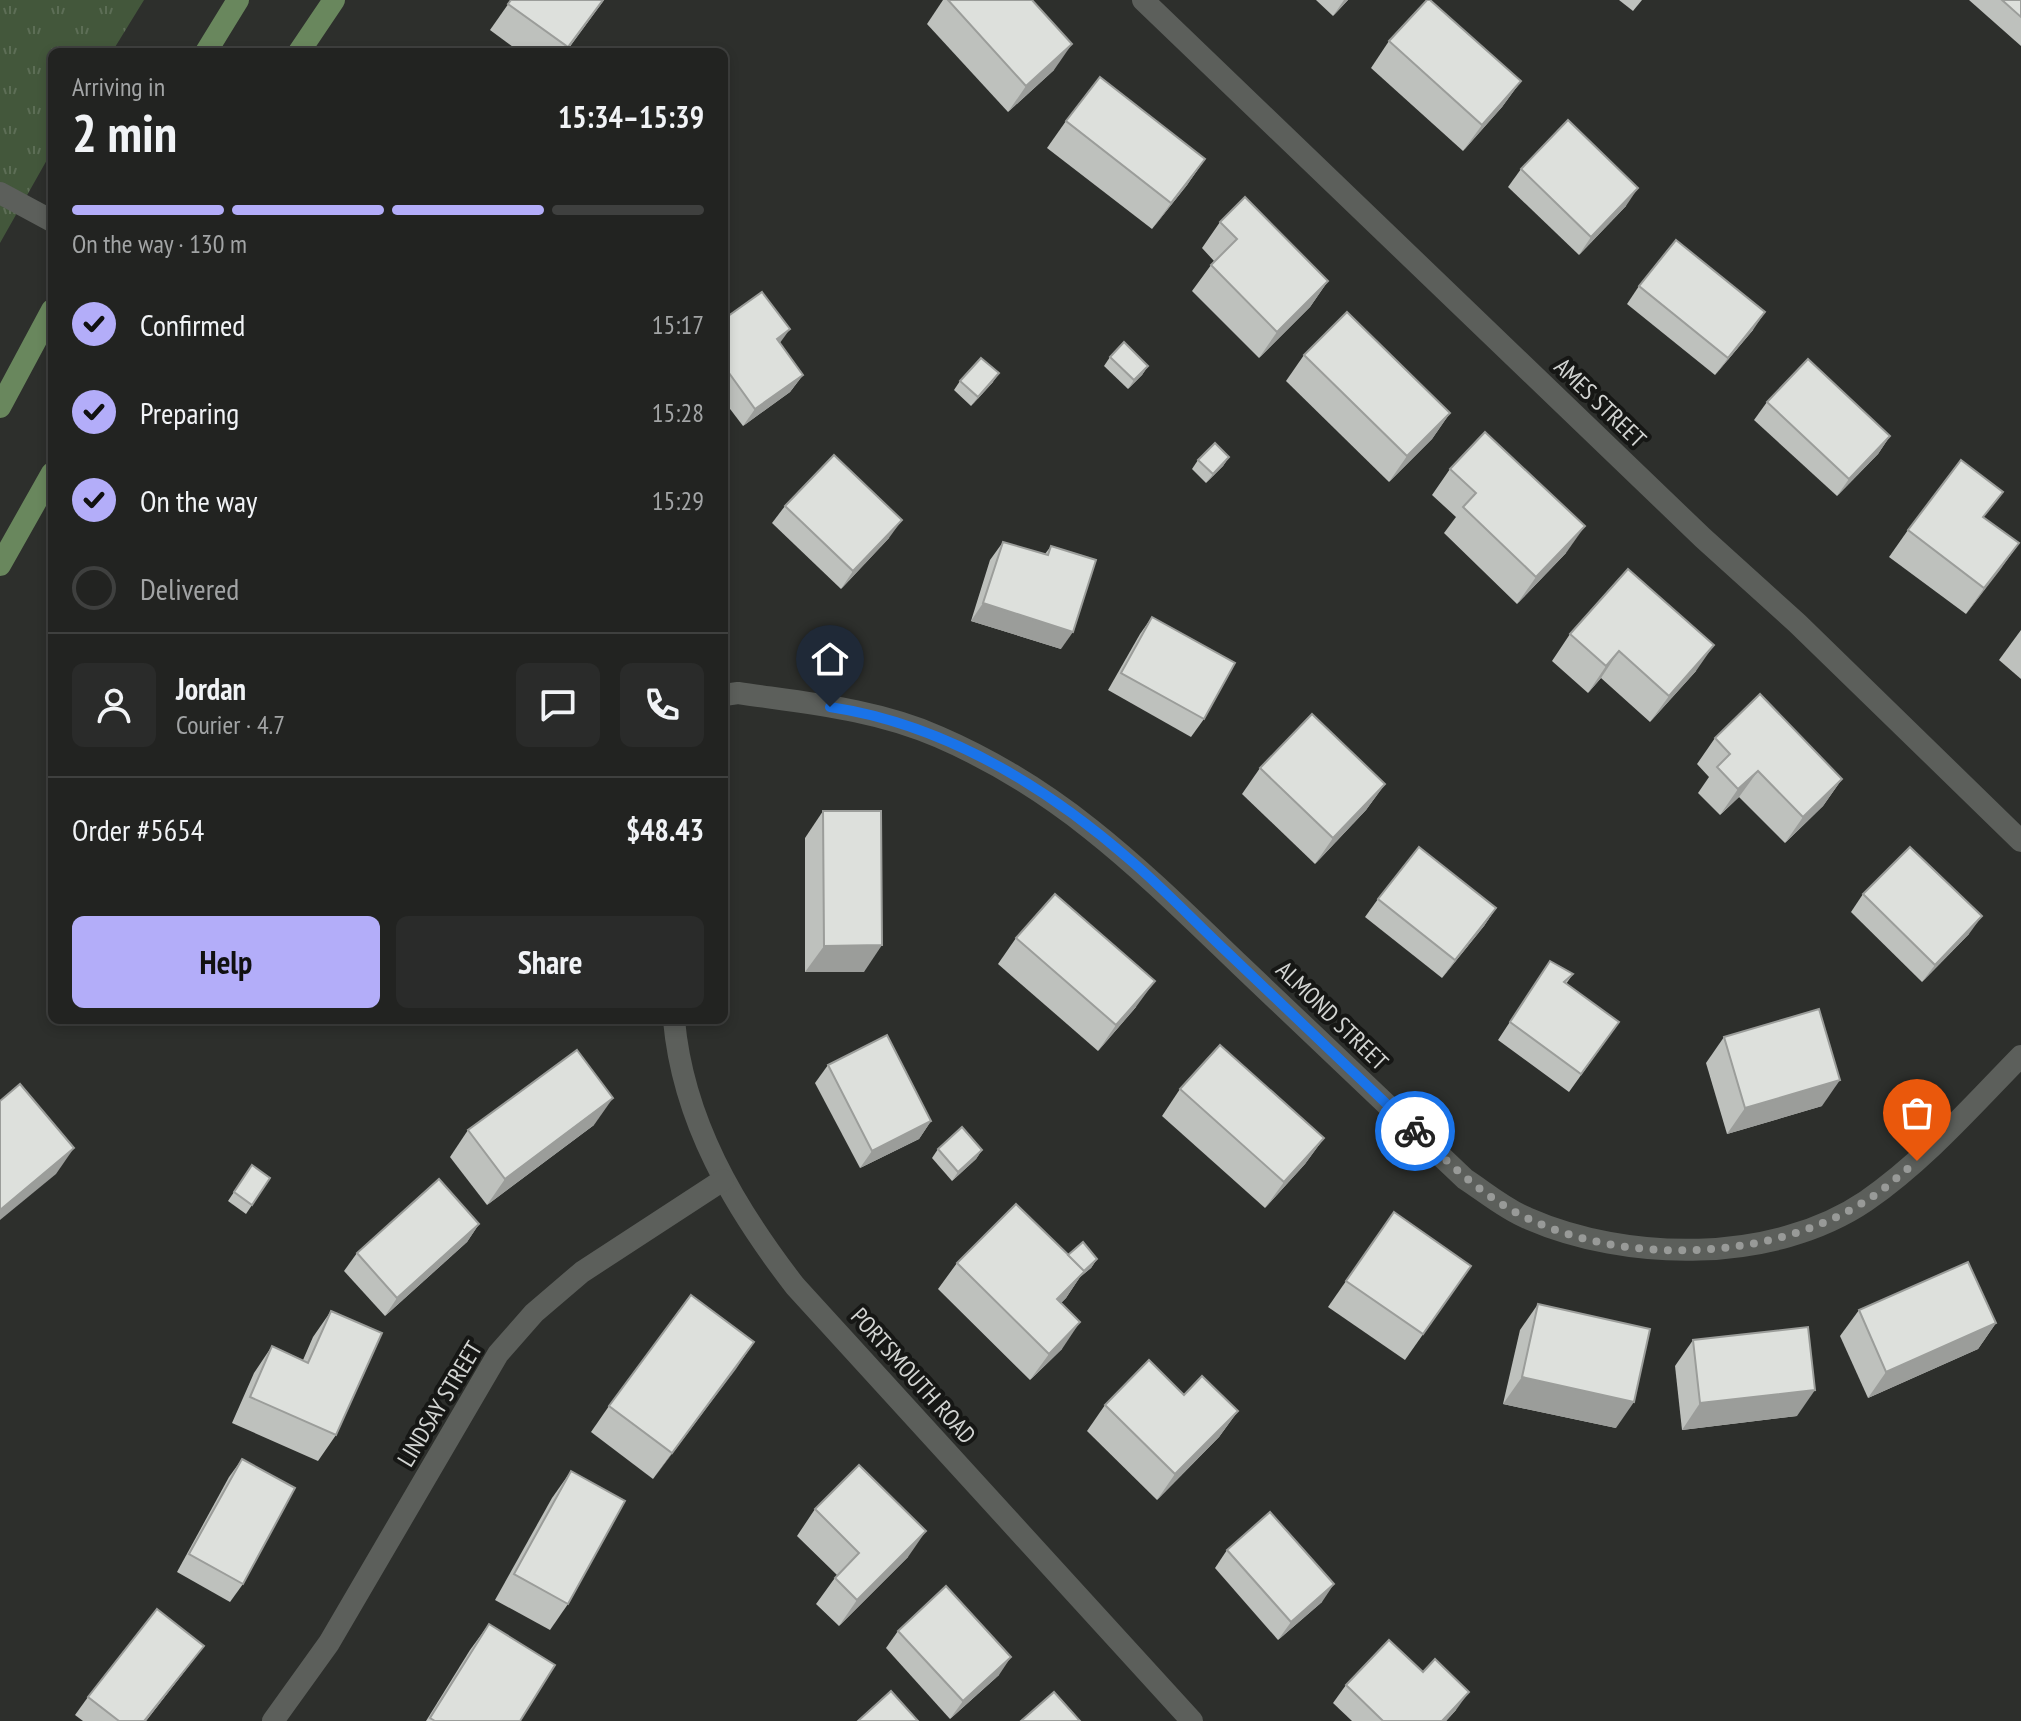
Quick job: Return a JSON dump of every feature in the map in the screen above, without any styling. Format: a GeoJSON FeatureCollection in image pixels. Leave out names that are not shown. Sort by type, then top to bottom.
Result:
{"type":"FeatureCollection","features":[{"type":"Feature","properties":{"kind":"main road"},"geometry":{"type":"LineString","coordinates":[[208,48],[238,0]]}},
{"type":"Feature","properties":{"kind":"main road"},"geometry":{"type":"LineString","coordinates":[[302,48],[334,0]]}},
{"type":"Feature","properties":{"kind":"main road"},"geometry":{"type":"LineString","coordinates":[[0,407],[48,317]]}},
{"type":"Feature","properties":{"kind":"main road"},"geometry":{"type":"LineString","coordinates":[[0,565],[48,480]]}},
{"type":"Feature","properties":{"kind":"street","name":"AMES STREET"},"geometry":{"type":"LineString","coordinates":[[1143,0],[1680,516],[1797,623],[2021,841]]}},
{"type":"Feature","properties":{"kind":"street"},"geometry":{"type":"LineString","coordinates":[[0,193],[48,219]]}},
{"type":"Feature","properties":{"kind":"street","name":"ALMOND STREET"},"geometry":{"type":"LineString","coordinates":[[728,694],[738,693],[861,711],[938,736],[1017,776],[1068,810],[1130,860],[1465,1179],[1524,1217],[1581,1238],[1625,1247],[1705,1251],[1783,1236],[1817,1225],[1864,1202],[1917,1161],[2021,1056]]}},
{"type":"Feature","properties":{"kind":"street","name":"PORTSMOUTH ROAD"},"geometry":{"type":"LineString","coordinates":[[675,1024],[684,1078],[708,1147],[723,1180],[756,1235],[795,1286],[1192,1721]]}},
{"type":"Feature","properties":{"kind":"street","name":"LINDSAY STREET"},"geometry":{"type":"LineString","coordinates":[[273,1721],[329,1643],[498,1354],[534,1313],[582,1272],[723,1180]]}},
{"type":"Feature","properties":{"kind":"green space"},"geometry":{"type":"Polygon","coordinates":[[[0,0],[144,0],[114,48],[48,48],[48,158],[0,243],[0,0]]]}},
{"type":"Feature","properties":{"kind":"building"},"geometry":{"type":"Polygon","coordinates":[[[511,0],[603,0],[568,47],[508,4],[511,0]]]}},
{"type":"Feature","properties":{"kind":"building"},"geometry":{"type":"Polygon","coordinates":[[[948,0],[1032,0],[1072,44],[1026,86],[948,0]]]}},
{"type":"Feature","properties":{"kind":"building"},"geometry":{"type":"Polygon","coordinates":[[[1427,0],[1521,81],[1482,125],[1389,41],[1427,0]]]}},
{"type":"Feature","properties":{"kind":"building"},"geometry":{"type":"Polygon","coordinates":[[[2002,0],[2021,0],[2021,17],[2002,0]]]}},
{"type":"Feature","properties":{"kind":"building"},"geometry":{"type":"Polygon","coordinates":[[[1100,77],[1205,159],[1171,203],[1066,121],[1100,77]]]}},
{"type":"Feature","properties":{"kind":"building"},"geometry":{"type":"Polygon","coordinates":[[[1568,120],[1638,188],[1591,237],[1521,169],[1568,120]]]}},
{"type":"Feature","properties":{"kind":"building"},"geometry":{"type":"Polygon","coordinates":[[[1245,197],[1328,281],[1277,332],[1211,265],[1237,239],[1220,222],[1245,197]]]}},
{"type":"Feature","properties":{"kind":"building"},"geometry":{"type":"Polygon","coordinates":[[[1676,240],[1765,312],[1728,358],[1639,286],[1676,240]]]}},
{"type":"Feature","properties":{"kind":"building"},"geometry":{"type":"Polygon","coordinates":[[[762,292],[790,329],[777,339],[803,375],[755,409],[728,372],[728,316],[762,292]]]}},
{"type":"Feature","properties":{"kind":"building"},"geometry":{"type":"Polygon","coordinates":[[[1347,312],[1450,413],[1407,456],[1304,355],[1347,312]]]}},
{"type":"Feature","properties":{"kind":"building"},"geometry":{"type":"Polygon","coordinates":[[[1124,342],[1148,366],[1134,380],[1110,357],[1124,342]]]}},
{"type":"Feature","properties":{"kind":"building"},"geometry":{"type":"Polygon","coordinates":[[[981,358],[999,373],[978,397],[960,381],[981,358]]]}},
{"type":"Feature","properties":{"kind":"building"},"geometry":{"type":"Polygon","coordinates":[[[1808,359],[1890,436],[1849,479],[1767,402],[1808,359]]]}},
{"type":"Feature","properties":{"kind":"building"},"geometry":{"type":"Polygon","coordinates":[[[1485,432],[1585,526],[1536,577],[1463,507],[1476,493],[1450,469],[1485,432]]]}},
{"type":"Feature","properties":{"kind":"building"},"geometry":{"type":"Polygon","coordinates":[[[1215,443],[1229,457],[1213,474],[1198,460],[1215,443]]]}},
{"type":"Feature","properties":{"kind":"building"},"geometry":{"type":"Polygon","coordinates":[[[834,455],[902,520],[853,571],[785,506],[834,455]]]}},
{"type":"Feature","properties":{"kind":"building"},"geometry":{"type":"Polygon","coordinates":[[[1961,460],[2003,492],[1983,517],[2019,543],[1984,588],[1908,530],[1961,460]]]}},
{"type":"Feature","properties":{"kind":"building"},"geometry":{"type":"Polygon","coordinates":[[[1003,542],[1048,555],[1051,546],[1096,560],[1073,632],[983,603],[1003,542]]]}},
{"type":"Feature","properties":{"kind":"building"},"geometry":{"type":"Polygon","coordinates":[[[1628,569],[1714,645],[1669,696],[1619,651],[1606,666],[1570,634],[1628,569]]]}},
{"type":"Feature","properties":{"kind":"building"},"geometry":{"type":"Polygon","coordinates":[[[1152,617],[1235,663],[1204,719],[1121,673],[1152,617]]]}},
{"type":"Feature","properties":{"kind":"building"},"geometry":{"type":"Polygon","coordinates":[[[1760,694],[1842,779],[1803,817],[1758,771],[1738,789],[1717,767],[1730,754],[1715,738],[1760,694]]]}},
{"type":"Feature","properties":{"kind":"building"},"geometry":{"type":"Polygon","coordinates":[[[1312,714],[1385,784],[1333,838],[1260,768],[1312,714]]]}},
{"type":"Feature","properties":{"kind":"building"},"geometry":{"type":"Polygon","coordinates":[[[823,811],[881,811],[882,945],[824,946],[823,811]]]}},
{"type":"Feature","properties":{"kind":"building"},"geometry":{"type":"Polygon","coordinates":[[[1419,847],[1496,908],[1455,960],[1378,899],[1419,847]]]}},
{"type":"Feature","properties":{"kind":"building"},"geometry":{"type":"Polygon","coordinates":[[[1910,847],[1982,916],[1935,965],[1863,894],[1910,847]]]}},
{"type":"Feature","properties":{"kind":"building"},"geometry":{"type":"Polygon","coordinates":[[[1055,894],[1155,981],[1116,1025],[1016,938],[1055,894]]]}},
{"type":"Feature","properties":{"kind":"building"},"geometry":{"type":"Polygon","coordinates":[[[1550,961],[1573,974],[1564,982],[1619,1022],[1581,1074],[1510,1022],[1550,961]]]}},
{"type":"Feature","properties":{"kind":"building"},"geometry":{"type":"Polygon","coordinates":[[[1819,1009],[1840,1080],[1745,1108],[1724,1037],[1819,1009]]]}},
{"type":"Feature","properties":{"kind":"building"},"geometry":{"type":"Polygon","coordinates":[[[887,1035],[931,1121],[872,1151],[828,1065],[887,1035]]]}},
{"type":"Feature","properties":{"kind":"building"},"geometry":{"type":"Polygon","coordinates":[[[1220,1045],[1324,1138],[1284,1182],[1180,1089],[1220,1045]]]}},
{"type":"Feature","properties":{"kind":"building"},"geometry":{"type":"Polygon","coordinates":[[[577,1050],[613,1098],[505,1179],[468,1130],[577,1050]]]}},
{"type":"Feature","properties":{"kind":"building"},"geometry":{"type":"Polygon","coordinates":[[[20,1084],[74,1148],[0,1210],[0,1101],[20,1084]]]}},
{"type":"Feature","properties":{"kind":"building"},"geometry":{"type":"Polygon","coordinates":[[[962,1127],[982,1150],[958,1172],[938,1149],[962,1127]]]}},
{"type":"Feature","properties":{"kind":"building"},"geometry":{"type":"Polygon","coordinates":[[[252,1165],[270,1178],[252,1205],[234,1192],[252,1165]]]}},
{"type":"Feature","properties":{"kind":"building"},"geometry":{"type":"Polygon","coordinates":[[[439,1179],[479,1224],[397,1298],[357,1253],[439,1179]]]}},
{"type":"Feature","properties":{"kind":"building"},"geometry":{"type":"Polygon","coordinates":[[[1016,1204],[1085,1271],[1057,1299],[1080,1322],[1049,1354],[957,1263],[1016,1204]]]}},
{"type":"Feature","properties":{"kind":"building"},"geometry":{"type":"Polygon","coordinates":[[[1394,1212],[1471,1266],[1423,1334],[1346,1281],[1394,1212]]]}},
{"type":"Feature","properties":{"kind":"building"},"geometry":{"type":"Polygon","coordinates":[[[1083,1242],[1097,1259],[1084,1271],[1068,1255],[1083,1242]]]}},
{"type":"Feature","properties":{"kind":"building"},"geometry":{"type":"Polygon","coordinates":[[[1968,1262],[1996,1323],[1886,1372],[1859,1310],[1968,1262]]]}},
{"type":"Feature","properties":{"kind":"building"},"geometry":{"type":"Polygon","coordinates":[[[691,1295],[754,1342],[672,1453],[609,1406],[691,1295]]]}},
{"type":"Feature","properties":{"kind":"building"},"geometry":{"type":"Polygon","coordinates":[[[1538,1304],[1650,1329],[1634,1402],[1522,1377],[1538,1304]]]}},
{"type":"Feature","properties":{"kind":"building"},"geometry":{"type":"Polygon","coordinates":[[[331,1311],[382,1333],[336,1435],[250,1397],[272,1346],[308,1363],[331,1311]]]}},
{"type":"Feature","properties":{"kind":"building"},"geometry":{"type":"Polygon","coordinates":[[[1808,1327],[1815,1390],[1700,1403],[1693,1340],[1808,1327]]]}},
{"type":"Feature","properties":{"kind":"building"},"geometry":{"type":"Polygon","coordinates":[[[1149,1360],[1184,1395],[1202,1376],[1238,1411],[1175,1474],[1105,1405],[1149,1360]]]}},
{"type":"Feature","properties":{"kind":"building"},"geometry":{"type":"Polygon","coordinates":[[[242,1459],[295,1488],[243,1584],[189,1554],[242,1459]]]}},
{"type":"Feature","properties":{"kind":"building"},"geometry":{"type":"Polygon","coordinates":[[[859,1465],[926,1531],[857,1600],[835,1578],[859,1553],[815,1509],[859,1465]]]}},
{"type":"Feature","properties":{"kind":"building"},"geometry":{"type":"Polygon","coordinates":[[[571,1471],[625,1501],[568,1604],[514,1574],[571,1471]]]}},
{"type":"Feature","properties":{"kind":"building"},"geometry":{"type":"Polygon","coordinates":[[[1270,1512],[1334,1584],[1291,1622],[1227,1550],[1270,1512]]]}},
{"type":"Feature","properties":{"kind":"building"},"geometry":{"type":"Polygon","coordinates":[[[946,1586],[1011,1657],[963,1701],[898,1631],[946,1586]]]}},
{"type":"Feature","properties":{"kind":"building"},"geometry":{"type":"Polygon","coordinates":[[[157,1609],[204,1646],[144,1721],[119,1721],[88,1697],[157,1609]]]}},
{"type":"Feature","properties":{"kind":"building"},"geometry":{"type":"Polygon","coordinates":[[[489,1624],[555,1665],[520,1721],[435,1721],[430,1718],[489,1624]]]}},
{"type":"Feature","properties":{"kind":"building"},"geometry":{"type":"Polygon","coordinates":[[[1389,1640],[1423,1672],[1435,1659],[1469,1692],[1442,1721],[1383,1721],[1346,1685],[1389,1640]]]}},
{"type":"Feature","properties":{"kind":"building"},"geometry":{"type":"Polygon","coordinates":[[[891,1691],[918,1721],[858,1721],[891,1691]]]}},
{"type":"Feature","properties":{"kind":"building"},"geometry":{"type":"Polygon","coordinates":[[[1054,1692],[1080,1721],[1021,1721],[1054,1692]]]}},
{"type":"Feature","properties":{"kind":"way so far"},"geometry":{"type":"LineString","coordinates":[[1415,1131],[1465,1179],[1524,1217],[1581,1238],[1625,1247],[1705,1251],[1783,1236],[1817,1225],[1864,1202],[1917,1161]]}},
{"type":"Feature","properties":{"kind":"route"},"geometry":{"type":"LineString","coordinates":[[830,707],[861,711],[938,736],[1017,776],[1068,810],[1130,860],[1415,1131]]}}]}
